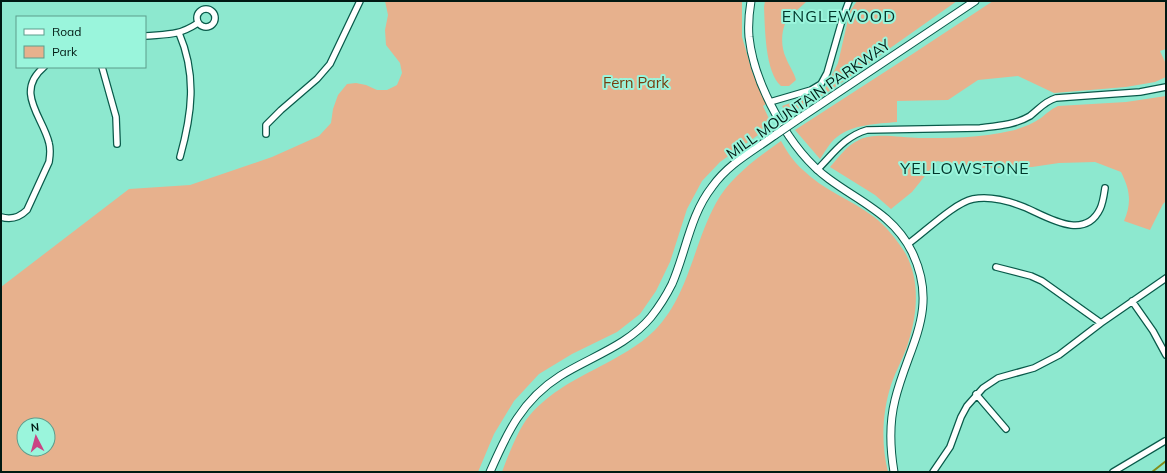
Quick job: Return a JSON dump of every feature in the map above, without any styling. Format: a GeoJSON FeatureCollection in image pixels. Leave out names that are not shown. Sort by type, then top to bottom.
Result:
{"type":"FeatureCollection","features":[{"type":"Feature","properties":{"kind":"street"},"geometry":{"type":"LineString","coordinates":[[266,134],[266,124],[317,79],[330,64],[360,1]]}},
{"type":"Feature","properties":{"kind":"street"},"geometry":{"type":"LineString","coordinates":[[751,1],[748,22],[752,51],[763,85],[781,122],[799,150],[817,170],[884,216],[908,244],[916,261],[922,287],[922,310],[917,337],[898,387],[891,418],[891,450],[894,472]]}},
{"type":"Feature","properties":{"kind":"street"},"geometry":{"type":"LineString","coordinates":[[770,102],[812,90],[821,84],[827,72],[837,35],[849,1]]}},
{"type":"Feature","properties":{"kind":"street","name":"MILL MOUNTAIN PARKWAY"},"geometry":{"type":"LineString","coordinates":[[490,472],[513,423],[526,404],[536,394],[561,376],[628,338],[650,319],[672,284],[697,213],[712,186],[734,164],[774,135],[975,1]]}},
{"type":"Feature","properties":{"kind":"street"},"geometry":{"type":"LineString","coordinates":[[146,36],[179,33],[198,23]]}},
{"type":"Feature","properties":{"kind":"street"},"geometry":{"type":"LineString","coordinates":[[179,33],[188,57],[192,91],[191,104],[180,157]]}},
{"type":"Feature","properties":{"kind":"street"},"geometry":{"type":"LineString","coordinates":[[1,217],[8,219],[13,218],[23,214],[27,210],[49,162],[49,142],[35,112],[31,95],[34,81],[43,68]]}},
{"type":"Feature","properties":{"kind":"street"},"geometry":{"type":"LineString","coordinates":[[102,68],[116,117],[117,144]]}},
{"type":"Feature","properties":{"kind":"street"},"geometry":{"type":"LineString","coordinates":[[817,170],[853,135],[867,130],[972,128],[996,126],[1020,121],[1035,112],[1044,103],[1056,98],[1140,92],[1166,87]]}},
{"type":"Feature","properties":{"kind":"street"},"geometry":{"type":"LineString","coordinates":[[908,244],[961,203],[981,198],[1008,202],[1022,206],[1063,224],[1079,224],[1087,222],[1096,214],[1102,204],[1105,188]]}},
{"type":"Feature","properties":{"kind":"street"},"geometry":{"type":"LineString","coordinates":[[996,267],[1042,281],[1101,323]]}},
{"type":"Feature","properties":{"kind":"street"},"geometry":{"type":"LineString","coordinates":[[933,472],[950,447],[961,417],[967,406],[976,394],[989,383],[998,378],[1034,368],[1058,356],[1101,323],[1166,278]]}},
{"type":"Feature","properties":{"kind":"street"},"geometry":{"type":"LineString","coordinates":[[1132,301],[1153,331],[1166,355]]}},
{"type":"Feature","properties":{"kind":"street"},"geometry":{"type":"LineString","coordinates":[[976,394],[1006,430]]}},
{"type":"Feature","properties":{"kind":"street"},"geometry":{"type":"LineString","coordinates":[[1113,472],[1165,441]]}},
{"type":"Feature","properties":{"kind":"green space","name":"Fern Park"},"geometry":{"type":"Polygon","coordinates":[[[385,1],[742,1],[742,37],[752,71],[766,104],[763,106],[772,125],[720,162],[702,181],[687,209],[670,262],[656,291],[640,314],[617,332],[572,354],[539,374],[514,401],[494,434],[478,472],[1,472],[1,287],[129,189],[190,185],[272,157],[319,136],[331,123],[333,109],[338,95],[347,84],[356,83],[366,85],[377,90],[387,90],[397,85],[402,73],[400,63],[386,45],[385,30],[388,15],[385,1]]]}},
{"type":"Feature","properties":{"kind":"green space"},"geometry":{"type":"Polygon","coordinates":[[[765,1],[807,1],[789,18],[785,24],[783,32],[782,45],[784,54],[796,80],[789,86],[781,86],[772,71],[767,49],[764,7],[765,1]]]}},
{"type":"Feature","properties":{"kind":"green space"},"geometry":{"type":"Polygon","coordinates":[[[857,1],[957,1],[825,94],[788,114],[782,106],[824,91],[838,63],[850,11],[857,1]]]}},
{"type":"Feature","properties":{"kind":"green space"},"geometry":{"type":"Polygon","coordinates":[[[993,1],[1166,1],[1166,49],[1160,51],[1166,64],[1166,77],[1155,82],[1126,87],[1054,93],[1018,76],[978,80],[948,100],[897,101],[897,122],[866,125],[850,129],[832,142],[820,159],[795,130],[911,55],[993,1]]]}},
{"type":"Feature","properties":{"kind":"green space"},"geometry":{"type":"Polygon","coordinates":[[[1166,96],[1166,201],[1150,230],[1124,221],[1127,214],[1129,196],[1121,172],[1095,162],[1059,163],[1032,167],[978,168],[937,161],[912,192],[891,209],[875,195],[830,167],[843,152],[855,142],[872,136],[942,138],[988,135],[1026,126],[1058,106],[1126,102],[1166,96]]]}},
{"type":"Feature","properties":{"kind":"green space"},"geometry":{"type":"Polygon","coordinates":[[[781,141],[788,153],[811,177],[883,224],[904,251],[913,272],[916,306],[912,329],[907,346],[891,385],[884,417],[884,451],[888,472],[502,472],[523,425],[533,411],[550,396],[569,383],[628,351],[655,330],[676,301],[690,269],[708,219],[722,194],[736,176],[781,141]]]}},
{"type":"Feature","properties":{"kind":"waterway"},"geometry":{"type":"LineString","coordinates":[[1152,472],[1166,461]]}},
{"type":"Feature","properties":{"kind":"district","name":"ENGLEWOOD"},"geometry":{"type":"Point","coordinates":[839,16]}},
{"type":"Feature","properties":{"kind":"district","name":"YELLOWSTONE"},"geometry":{"type":"Point","coordinates":[965,168]}}]}
